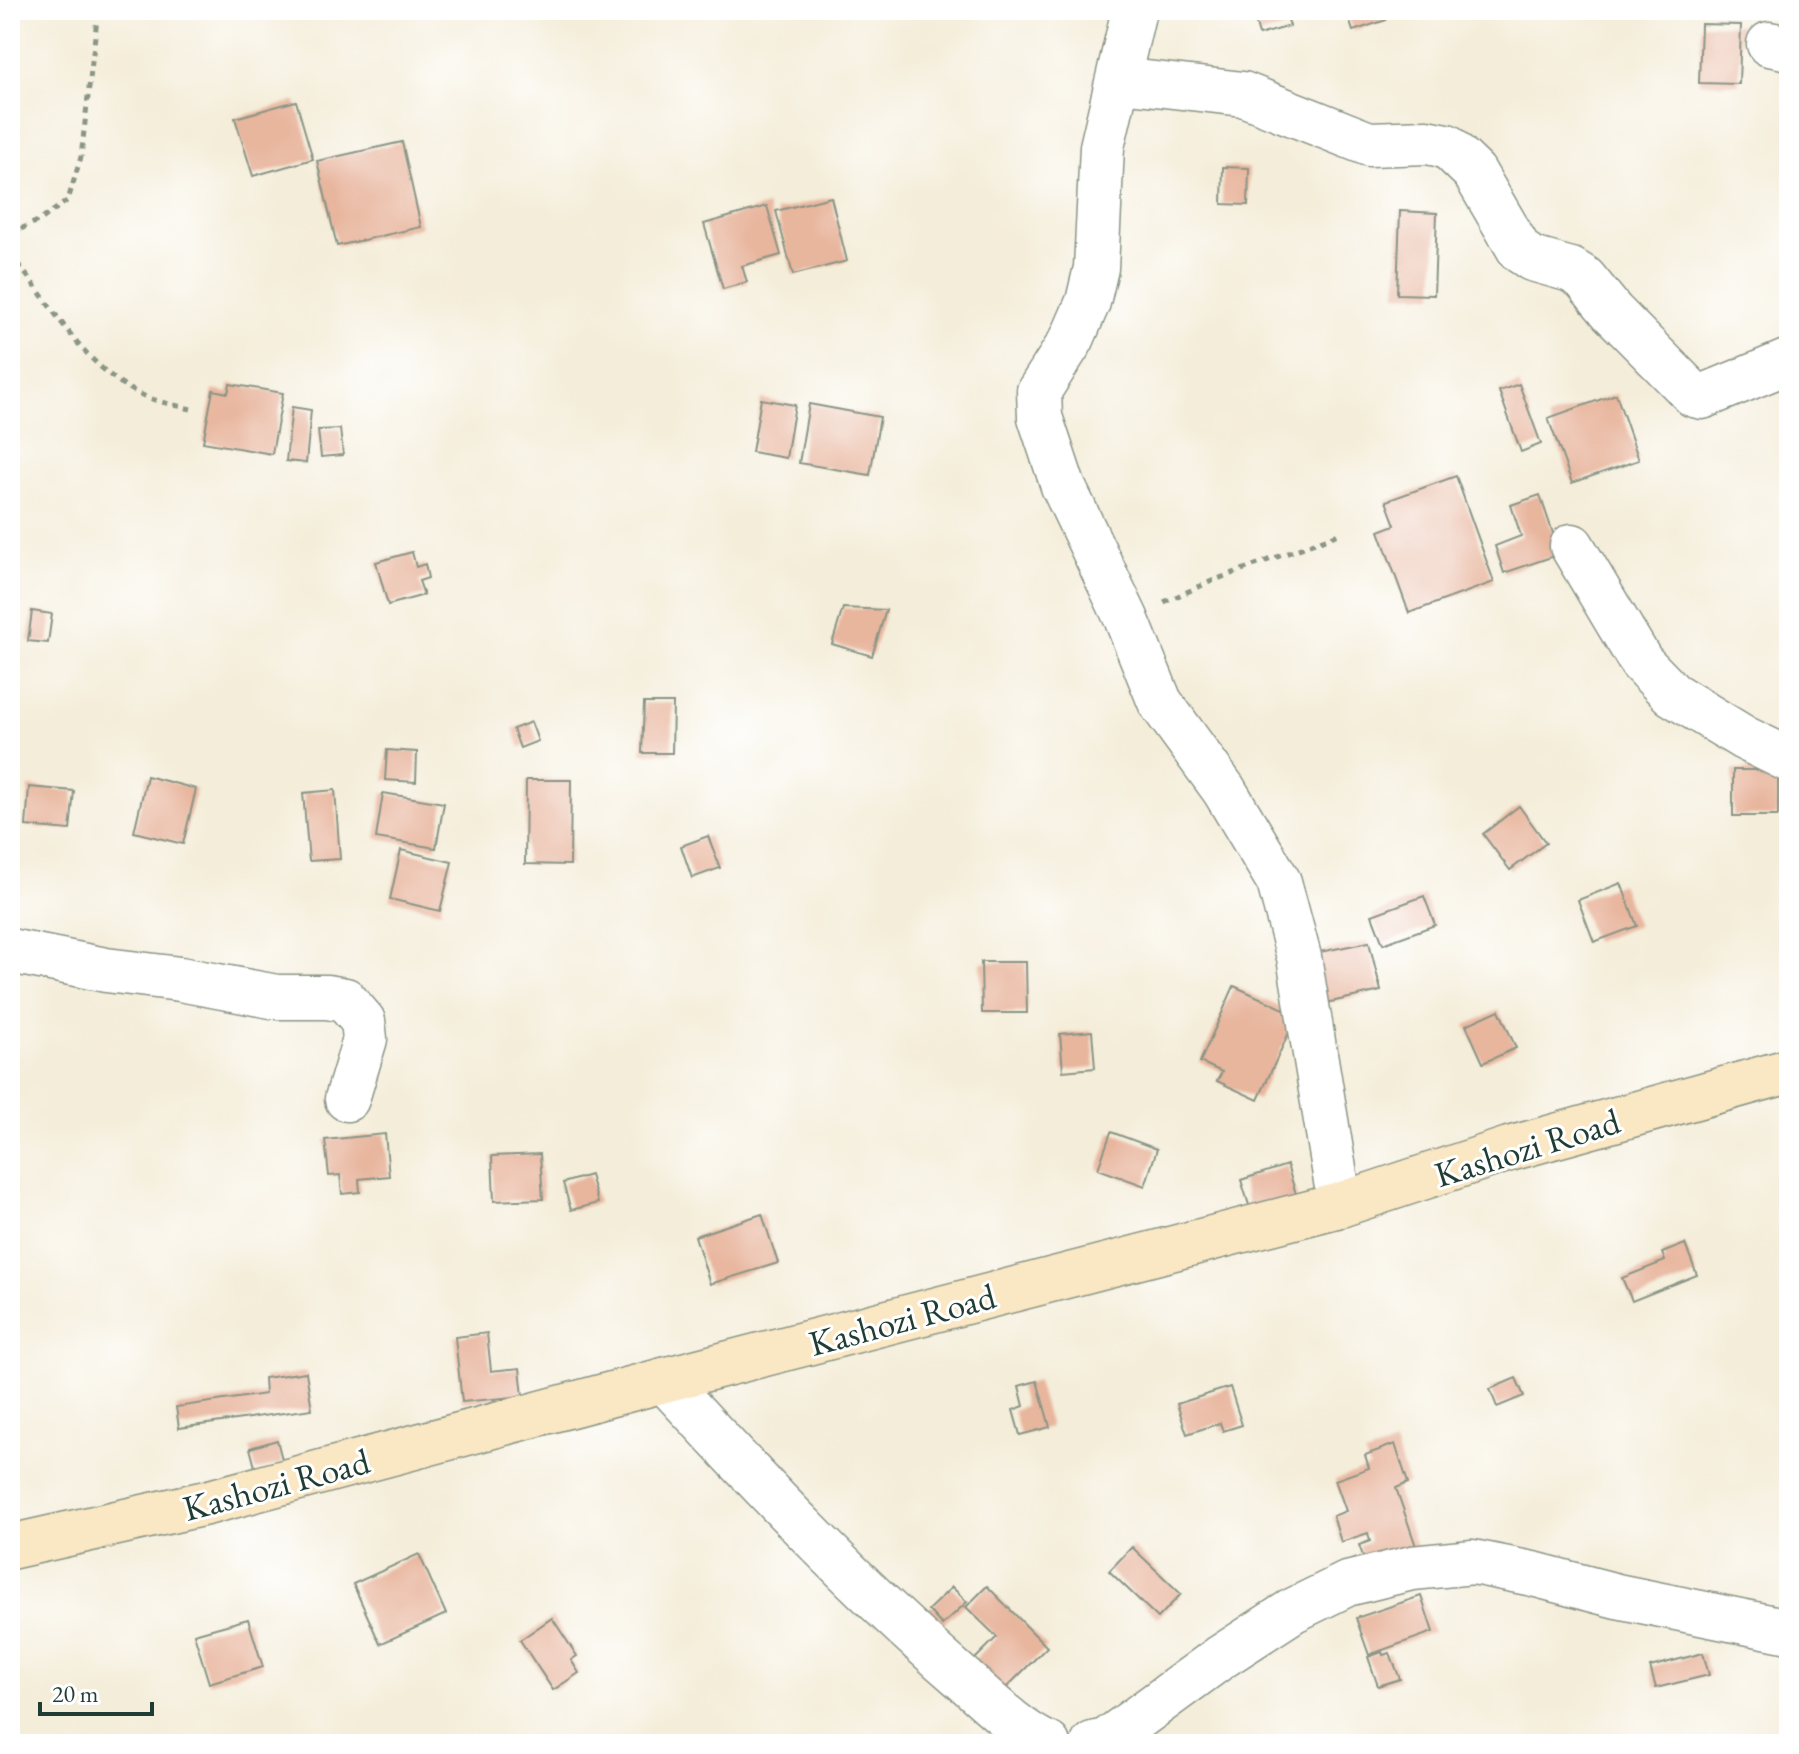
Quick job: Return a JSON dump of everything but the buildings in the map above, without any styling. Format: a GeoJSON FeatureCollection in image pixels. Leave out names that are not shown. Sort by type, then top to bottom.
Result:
{"type":"FeatureCollection","features":[{"type":"Feature","properties":{"kind":"main road","name":"Kashozi Road"},"geometry":{"type":"LineString","coordinates":[[10,1547],[206,1503],[664,1380],[1340,1205],[1509,1149],[1789,1071]]}},
{"type":"Feature","properties":{"kind":"street"},"geometry":{"type":"LineString","coordinates":[[1134,10],[1102,147],[1096,268],[1088,302],[1072,339],[1039,391],[1040,417],[1063,486],[1126,618],[1160,702],[1224,790],[1279,882],[1299,957],[1340,1205]]}},
{"type":"Feature","properties":{"kind":"street"},"geometry":{"type":"LineString","coordinates":[[1120,80],[1243,94],[1369,144],[1427,142],[1447,146],[1474,172],[1520,251],[1532,259],[1571,270],[1584,278],[1612,312],[1694,395],[1702,397],[1789,361]]}},
{"type":"Feature","properties":{"kind":"street"},"geometry":{"type":"LineString","coordinates":[[1572,546],[1641,662],[1672,694],[1744,738],[1789,760]]}},
{"type":"Feature","properties":{"kind":"street"},"geometry":{"type":"LineString","coordinates":[[10,951],[106,970],[180,979],[277,997],[345,1000],[363,1021],[365,1039],[347,1099]]}},
{"type":"Feature","properties":{"kind":"street"},"geometry":{"type":"LineString","coordinates":[[664,1380],[789,1516],[918,1640],[997,1708],[1048,1744]]}},
{"type":"Feature","properties":{"kind":"street"},"geometry":{"type":"LineString","coordinates":[[1093,1744],[1106,1741],[1221,1657],[1292,1611],[1347,1584],[1412,1568],[1473,1562],[1617,1596],[1789,1631]]}},
{"type":"Feature","properties":{"kind":"path"},"geometry":{"type":"LineString","coordinates":[[10,234],[42,219],[68,200],[81,157],[98,10]]}},
{"type":"Feature","properties":{"kind":"path"},"geometry":{"type":"LineString","coordinates":[[10,255],[65,329],[101,368],[145,397],[191,409]]}},
{"type":"Feature","properties":{"kind":"path"},"geometry":{"type":"LineString","coordinates":[[1126,618],[1212,581],[1339,534]]}}]}
